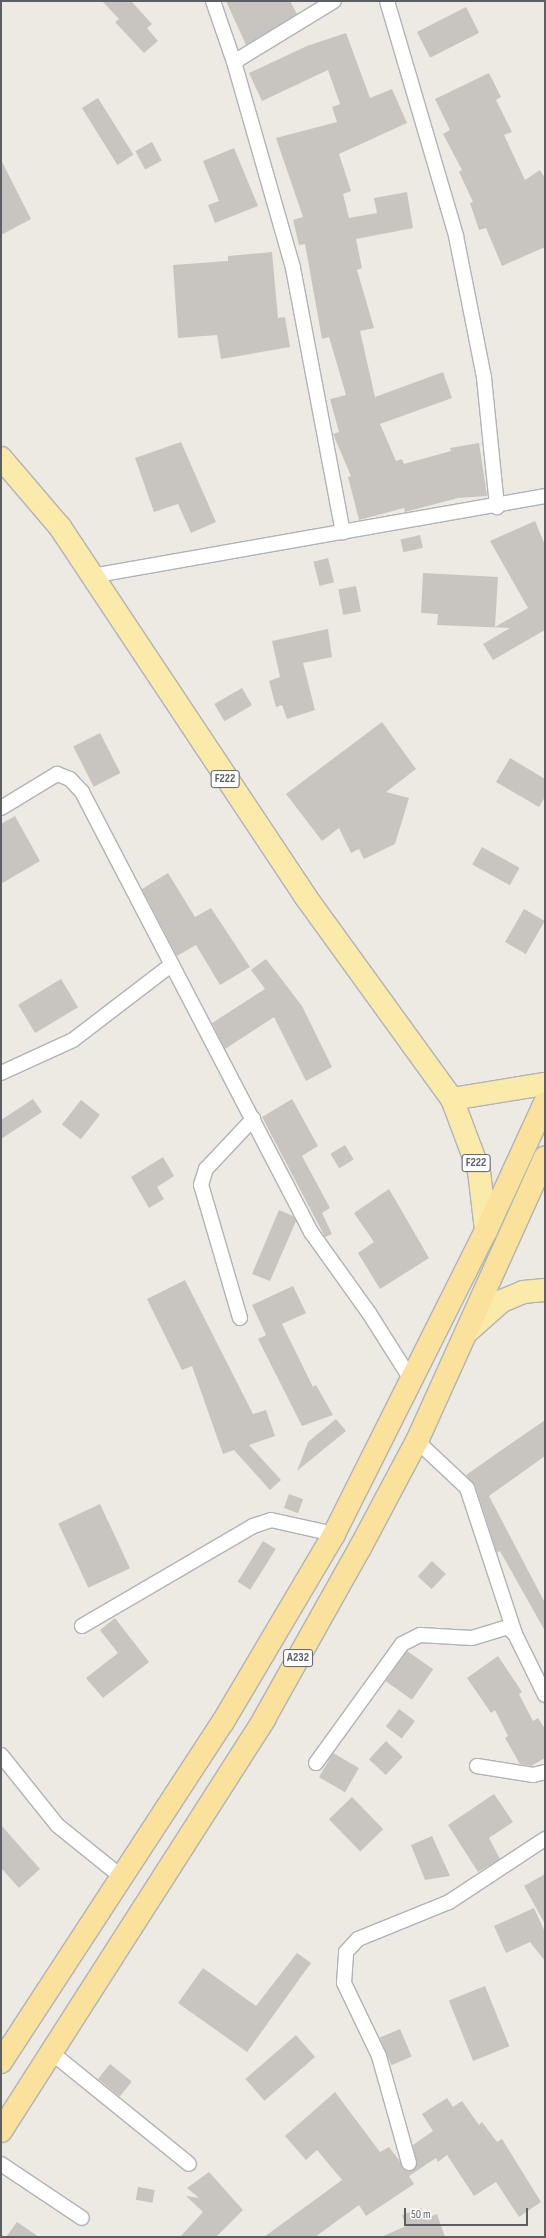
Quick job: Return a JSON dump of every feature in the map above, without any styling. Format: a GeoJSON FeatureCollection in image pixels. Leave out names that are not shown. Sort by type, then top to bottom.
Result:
{"type":"FeatureCollection","features":[{"type":"Feature","properties":{"kind":"highway","name":"A232"},"geometry":{"type":"LineString","coordinates":[[1,2062],[223,1722],[334,1534],[486,1231],[545,1103]]}},
{"type":"Feature","properties":{"kind":"highway","name":"A232"},"geometry":{"type":"LineString","coordinates":[[1,2131],[264,1719],[417,1441],[545,1158]]}},
{"type":"Feature","properties":{"kind":"main road","name":"F222"},"geometry":{"type":"LineString","coordinates":[[1,458],[60,527],[306,896],[452,1098],[479,1172],[486,1231]]}},
{"type":"Feature","properties":{"kind":"main road"},"geometry":{"type":"LineString","coordinates":[[452,1098],[545,1084]]}},
{"type":"Feature","properties":{"kind":"main road"},"geometry":{"type":"LineString","coordinates":[[467,1332],[502,1300],[523,1292],[545,1290]]}},
{"type":"Feature","properties":{"kind":"street"},"geometry":{"type":"LineString","coordinates":[[213,1],[234,62],[293,268],[343,532]]}},
{"type":"Feature","properties":{"kind":"street"},"geometry":{"type":"LineString","coordinates":[[234,62],[334,1]]}},
{"type":"Feature","properties":{"kind":"street"},"geometry":{"type":"LineString","coordinates":[[387,1],[456,236],[484,378],[496,507]]}},
{"type":"Feature","properties":{"kind":"street"},"geometry":{"type":"LineString","coordinates":[[92,576],[496,507],[545,496]]}},
{"type":"Feature","properties":{"kind":"street"},"geometry":{"type":"LineString","coordinates":[[1,808],[42,780],[57,774],[70,779],[95,815],[171,965],[253,1118],[311,1232],[369,1313],[412,1381]]}},
{"type":"Feature","properties":{"kind":"street"},"geometry":{"type":"LineString","coordinates":[[1,1072],[72,1040],[171,965]]}},
{"type":"Feature","properties":{"kind":"street"},"geometry":{"type":"LineString","coordinates":[[240,1318],[201,1185],[206,1169],[253,1118]]}},
{"type":"Feature","properties":{"kind":"street"},"geometry":{"type":"LineString","coordinates":[[417,1441],[467,1488],[515,1634],[545,1695]]}},
{"type":"Feature","properties":{"kind":"street"},"geometry":{"type":"LineString","coordinates":[[82,1626],[253,1526],[271,1520],[334,1534]]}},
{"type":"Feature","properties":{"kind":"street"},"geometry":{"type":"LineString","coordinates":[[316,1763],[402,1644],[420,1635],[472,1638],[507,1627],[515,1634]]}},
{"type":"Feature","properties":{"kind":"street"},"geometry":{"type":"LineString","coordinates":[[1,1755],[57,1825],[122,1878]]}},
{"type":"Feature","properties":{"kind":"street"},"geometry":{"type":"LineString","coordinates":[[477,1766],[533,1775],[545,1772]]}},
{"type":"Feature","properties":{"kind":"street"},"geometry":{"type":"LineString","coordinates":[[409,2163],[379,2056],[344,1983],[346,1952],[358,1939],[387,1931],[449,1902],[545,1839]]}},
{"type":"Feature","properties":{"kind":"street"},"geometry":{"type":"LineString","coordinates":[[52,2053],[189,2164]]}},
{"type":"Feature","properties":{"kind":"street"},"geometry":{"type":"LineString","coordinates":[[1,2164],[82,2218]]}},
{"type":"Feature","properties":{"kind":"building"},"geometry":{"type":"Polygon","coordinates":[[[102,1],[131,1],[152,24],[147,28],[158,41],[144,53],[115,22],[119,19],[102,1]]]}},
{"type":"Feature","properties":{"kind":"building"},"geometry":{"type":"Polygon","coordinates":[[[226,1],[290,1],[297,14],[246,45],[226,1]]]}},
{"type":"Feature","properties":{"kind":"building"},"geometry":{"type":"Polygon","coordinates":[[[466,7],[479,33],[430,58],[417,32],[466,7]]]}},
{"type":"Feature","properties":{"kind":"building"},"geometry":{"type":"Polygon","coordinates":[[[346,33],[370,98],[392,89],[407,123],[339,154],[351,191],[343,194],[349,218],[377,213],[374,198],[407,192],[413,228],[356,239],[362,268],[357,270],[374,328],[360,331],[375,397],[443,372],[452,398],[380,424],[396,461],[402,459],[404,464],[451,451],[450,448],[479,443],[487,496],[458,498],[405,512],[404,508],[359,520],[348,477],[351,476],[333,434],[339,432],[330,399],[346,395],[329,337],[322,339],[305,244],[299,245],[293,220],[303,217],[276,138],[337,122],[332,107],[340,104],[328,70],[262,101],[249,73],[307,46],[346,33]]]}},
{"type":"Feature","properties":{"kind":"building"},"geometry":{"type":"Polygon","coordinates":[[[489,73],[501,97],[496,100],[512,132],[504,135],[525,180],[540,170],[545,178],[545,247],[502,266],[486,228],[479,230],[470,203],[473,202],[459,172],[462,170],[443,134],[450,130],[435,99],[489,73]]]}},
{"type":"Feature","properties":{"kind":"building"},"geometry":{"type":"Polygon","coordinates":[[[98,98],[134,155],[117,165],[82,108],[98,98]]]}},
{"type":"Feature","properties":{"kind":"building"},"geometry":{"type":"Polygon","coordinates":[[[152,142],[162,161],[145,169],[135,151],[152,142]]]}},
{"type":"Feature","properties":{"kind":"building"},"geometry":{"type":"Polygon","coordinates":[[[234,148],[258,206],[215,223],[208,205],[219,201],[203,161],[234,148]]]}},
{"type":"Feature","properties":{"kind":"building"},"geometry":{"type":"Polygon","coordinates":[[[1,160],[31,219],[1,235],[1,160]]]}},
{"type":"Feature","properties":{"kind":"building"},"geometry":{"type":"Polygon","coordinates":[[[272,252],[278,318],[285,317],[290,347],[221,359],[217,335],[178,338],[173,265],[228,261],[228,256],[272,252]]]}},
{"type":"Feature","properties":{"kind":"building"},"geometry":{"type":"Polygon","coordinates":[[[181,442],[216,522],[191,533],[178,504],[154,512],[135,458],[181,442]]]}},
{"type":"Feature","properties":{"kind":"building"},"geometry":{"type":"Polygon","coordinates":[[[535,521],[545,545],[545,630],[493,660],[483,644],[510,628],[437,625],[438,614],[421,613],[423,573],[498,577],[495,627],[528,608],[490,541],[535,521]]]}},
{"type":"Feature","properties":{"kind":"building"},"geometry":{"type":"Polygon","coordinates":[[[420,535],[423,548],[403,552],[401,539],[420,535]]]}},
{"type":"Feature","properties":{"kind":"building"},"geometry":{"type":"Polygon","coordinates":[[[328,558],[334,582],[319,586],[313,562],[328,558]]]}},
{"type":"Feature","properties":{"kind":"building"},"geometry":{"type":"Polygon","coordinates":[[[356,586],[361,612],[343,615],[338,589],[356,586]]]}},
{"type":"Feature","properties":{"kind":"building"},"geometry":{"type":"Polygon","coordinates":[[[328,629],[332,657],[303,663],[315,710],[287,719],[282,705],[276,707],[269,681],[280,677],[272,641],[328,629]]]}},
{"type":"Feature","properties":{"kind":"building"},"geometry":{"type":"Polygon","coordinates":[[[242,688],[252,705],[224,721],[214,704],[242,688]]]}},
{"type":"Feature","properties":{"kind":"building"},"geometry":{"type":"Polygon","coordinates":[[[382,722],[416,769],[386,792],[409,798],[395,844],[364,859],[359,849],[351,853],[339,828],[322,841],[286,794],[382,722]]]}},
{"type":"Feature","properties":{"kind":"building"},"geometry":{"type":"Polygon","coordinates":[[[100,733],[120,773],[94,787],[73,747],[100,733]]]}},
{"type":"Feature","properties":{"kind":"building"},"geometry":{"type":"Polygon","coordinates":[[[510,758],[545,779],[545,797],[539,807],[496,782],[510,758]]]}},
{"type":"Feature","properties":{"kind":"building"},"geometry":{"type":"Polygon","coordinates":[[[15,816],[40,861],[1,884],[1,824],[15,816]]]}},
{"type":"Feature","properties":{"kind":"building"},"geometry":{"type":"Polygon","coordinates":[[[482,847],[520,868],[510,885],[472,864],[482,847]]]}},
{"type":"Feature","properties":{"kind":"building"},"geometry":{"type":"Polygon","coordinates":[[[168,873],[195,917],[211,908],[250,967],[220,985],[196,945],[177,956],[142,889],[168,873]]]}},
{"type":"Feature","properties":{"kind":"building"},"geometry":{"type":"Polygon","coordinates":[[[524,909],[545,921],[526,954],[505,942],[524,909]]]}},
{"type":"Feature","properties":{"kind":"building"},"geometry":{"type":"Polygon","coordinates":[[[266,959],[302,1006],[332,1067],[306,1081],[274,1017],[225,1049],[212,1023],[265,989],[251,970],[266,959]]]}},
{"type":"Feature","properties":{"kind":"building"},"geometry":{"type":"Polygon","coordinates":[[[61,979],[78,1007],[35,1033],[18,1005],[61,979]]]}},
{"type":"Feature","properties":{"kind":"building"},"geometry":{"type":"Polygon","coordinates":[[[33,1099],[42,1112],[1,1139],[1,1120],[33,1099]]]}},
{"type":"Feature","properties":{"kind":"building"},"geometry":{"type":"Polygon","coordinates":[[[292,1099],[318,1146],[302,1156],[330,1208],[322,1213],[332,1234],[325,1237],[262,1117],[292,1099]]]}},
{"type":"Feature","properties":{"kind":"building"},"geometry":{"type":"Polygon","coordinates":[[[81,1100],[100,1115],[81,1139],[62,1124],[81,1100]]]}},
{"type":"Feature","properties":{"kind":"building"},"geometry":{"type":"Polygon","coordinates":[[[345,1145],[354,1160],[339,1168],[330,1154],[345,1145]]]}},
{"type":"Feature","properties":{"kind":"building"},"geometry":{"type":"Polygon","coordinates":[[[163,1157],[174,1176],[157,1187],[164,1199],[149,1208],[131,1177],[163,1157]]]}},
{"type":"Feature","properties":{"kind":"building"},"geometry":{"type":"Polygon","coordinates":[[[389,1189],[429,1258],[380,1289],[358,1253],[374,1242],[354,1213],[389,1189]]]}},
{"type":"Feature","properties":{"kind":"building"},"geometry":{"type":"Polygon","coordinates":[[[279,1210],[293,1216],[296,1221],[270,1281],[252,1274],[279,1210]]]}},
{"type":"Feature","properties":{"kind":"building"},"geometry":{"type":"Polygon","coordinates":[[[185,1280],[253,1414],[266,1410],[275,1436],[249,1445],[281,1480],[270,1490],[234,1450],[223,1454],[192,1366],[182,1370],[147,1299],[185,1280]]]}},
{"type":"Feature","properties":{"kind":"building"},"geometry":{"type":"Polygon","coordinates":[[[293,1286],[306,1313],[282,1324],[313,1387],[316,1385],[333,1415],[302,1426],[258,1339],[266,1335],[252,1305],[293,1286]]]}},
{"type":"Feature","properties":{"kind":"building"},"geometry":{"type":"Polygon","coordinates":[[[336,1419],[346,1431],[297,1471],[308,1442],[336,1419]]]}},
{"type":"Feature","properties":{"kind":"building"},"geometry":{"type":"Polygon","coordinates":[[[545,1420],[545,1456],[489,1496],[545,1603],[545,1631],[500,1551],[497,1553],[475,1485],[466,1475],[545,1420]]]}},
{"type":"Feature","properties":{"kind":"building"},"geometry":{"type":"Polygon","coordinates":[[[289,1494],[303,1499],[298,1513],[284,1508],[289,1494]]]}},
{"type":"Feature","properties":{"kind":"building"},"geometry":{"type":"Polygon","coordinates":[[[100,1504],[130,1568],[88,1588],[58,1523],[100,1504]]]}},
{"type":"Feature","properties":{"kind":"building"},"geometry":{"type":"Polygon","coordinates":[[[263,1541],[276,1549],[250,1590],[238,1582],[263,1541]]]}},
{"type":"Feature","properties":{"kind":"building"},"geometry":{"type":"Polygon","coordinates":[[[432,1561],[446,1574],[432,1589],[418,1576],[432,1561]]]}},
{"type":"Feature","properties":{"kind":"building"},"geometry":{"type":"Polygon","coordinates":[[[115,1618],[149,1662],[103,1698],[86,1678],[118,1653],[100,1630],[115,1618]]]}},
{"type":"Feature","properties":{"kind":"building"},"geometry":{"type":"Polygon","coordinates":[[[407,1651],[433,1669],[412,1700],[386,1681],[407,1651]]]}},
{"type":"Feature","properties":{"kind":"building"},"geometry":{"type":"Polygon","coordinates":[[[498,1656],[522,1692],[519,1694],[533,1721],[538,1718],[545,1729],[545,1758],[531,1766],[520,1764],[505,1738],[508,1736],[495,1710],[491,1713],[467,1678],[498,1656]]]}},
{"type":"Feature","properties":{"kind":"building"},"geometry":{"type":"Polygon","coordinates":[[[399,1709],[415,1721],[402,1739],[386,1727],[399,1709]]]}},
{"type":"Feature","properties":{"kind":"building"},"geometry":{"type":"Polygon","coordinates":[[[386,1741],[403,1757],[386,1775],[369,1759],[386,1741]]]}},
{"type":"Feature","properties":{"kind":"building"},"geometry":{"type":"Polygon","coordinates":[[[333,1753],[359,1768],[345,1792],[319,1777],[333,1753]]]}},
{"type":"Feature","properties":{"kind":"building"},"geometry":{"type":"Polygon","coordinates":[[[494,1794],[513,1822],[489,1838],[500,1859],[478,1872],[448,1825],[494,1794]]]}},
{"type":"Feature","properties":{"kind":"building"},"geometry":{"type":"Polygon","coordinates":[[[352,1797],[383,1829],[360,1852],[329,1819],[352,1797]]]}},
{"type":"Feature","properties":{"kind":"building"},"geometry":{"type":"Polygon","coordinates":[[[1,1825],[40,1869],[19,1888],[1,1868],[1,1825]]]}},
{"type":"Feature","properties":{"kind":"building"},"geometry":{"type":"Polygon","coordinates":[[[432,1836],[450,1876],[425,1880],[411,1845],[432,1836]]]}},
{"type":"Feature","properties":{"kind":"building"},"geometry":{"type":"Polygon","coordinates":[[[545,1874],[545,1924],[524,1886],[545,1874]]]}},
{"type":"Feature","properties":{"kind":"building"},"geometry":{"type":"Polygon","coordinates":[[[534,1908],[545,1932],[545,1961],[530,1942],[506,1953],[494,1926],[534,1908]]]}},
{"type":"Feature","properties":{"kind":"building"},"geometry":{"type":"Polygon","coordinates":[[[297,1953],[311,1963],[247,2052],[178,2003],[203,1968],[256,2006],[297,1953]]]}},
{"type":"Feature","properties":{"kind":"building"},"geometry":{"type":"Polygon","coordinates":[[[485,1986],[509,2046],[473,2061],[449,2001],[485,1986]]]}},
{"type":"Feature","properties":{"kind":"building"},"geometry":{"type":"Polygon","coordinates":[[[400,2029],[412,2057],[391,2065],[380,2038],[400,2029]]]}},
{"type":"Feature","properties":{"kind":"building"},"geometry":{"type":"Polygon","coordinates":[[[296,2035],[315,2057],[264,2101],[245,2079],[296,2035]]]}},
{"type":"Feature","properties":{"kind":"building"},"geometry":{"type":"Polygon","coordinates":[[[110,2064],[132,2082],[120,2096],[98,2079],[110,2064]]]}},
{"type":"Feature","properties":{"kind":"building"},"geometry":{"type":"Polygon","coordinates":[[[335,2092],[380,2152],[389,2147],[407,2171],[417,2165],[413,2145],[433,2131],[422,2114],[447,2098],[453,2107],[462,2101],[479,2125],[482,2122],[497,2142],[502,2139],[541,2202],[519,2217],[496,2182],[474,2196],[447,2155],[438,2162],[436,2158],[409,2176],[414,2184],[366,2216],[359,2205],[315,2237],[264,2237],[342,2180],[317,2150],[306,2160],[285,2136],[335,2092]]]}},
{"type":"Feature","properties":{"kind":"building"},"geometry":{"type":"Polygon","coordinates":[[[209,2172],[243,2210],[216,2237],[180,2237],[203,2212],[186,2196],[199,2198],[187,2188],[209,2172]]]}},
{"type":"Feature","properties":{"kind":"building"},"geometry":{"type":"Polygon","coordinates":[[[138,2187],[155,2190],[152,2203],[136,2200],[138,2187]]]}},
{"type":"Feature","properties":{"kind":"building"},"geometry":{"type":"Polygon","coordinates":[[[421,2208],[425,2219],[437,2214],[445,2237],[381,2237],[406,2226],[402,2215],[421,2208]]]}},
{"type":"Feature","properties":{"kind":"building"},"geometry":{"type":"Polygon","coordinates":[[[17,2222],[39,2237],[6,2237],[17,2222]]]}}]}
